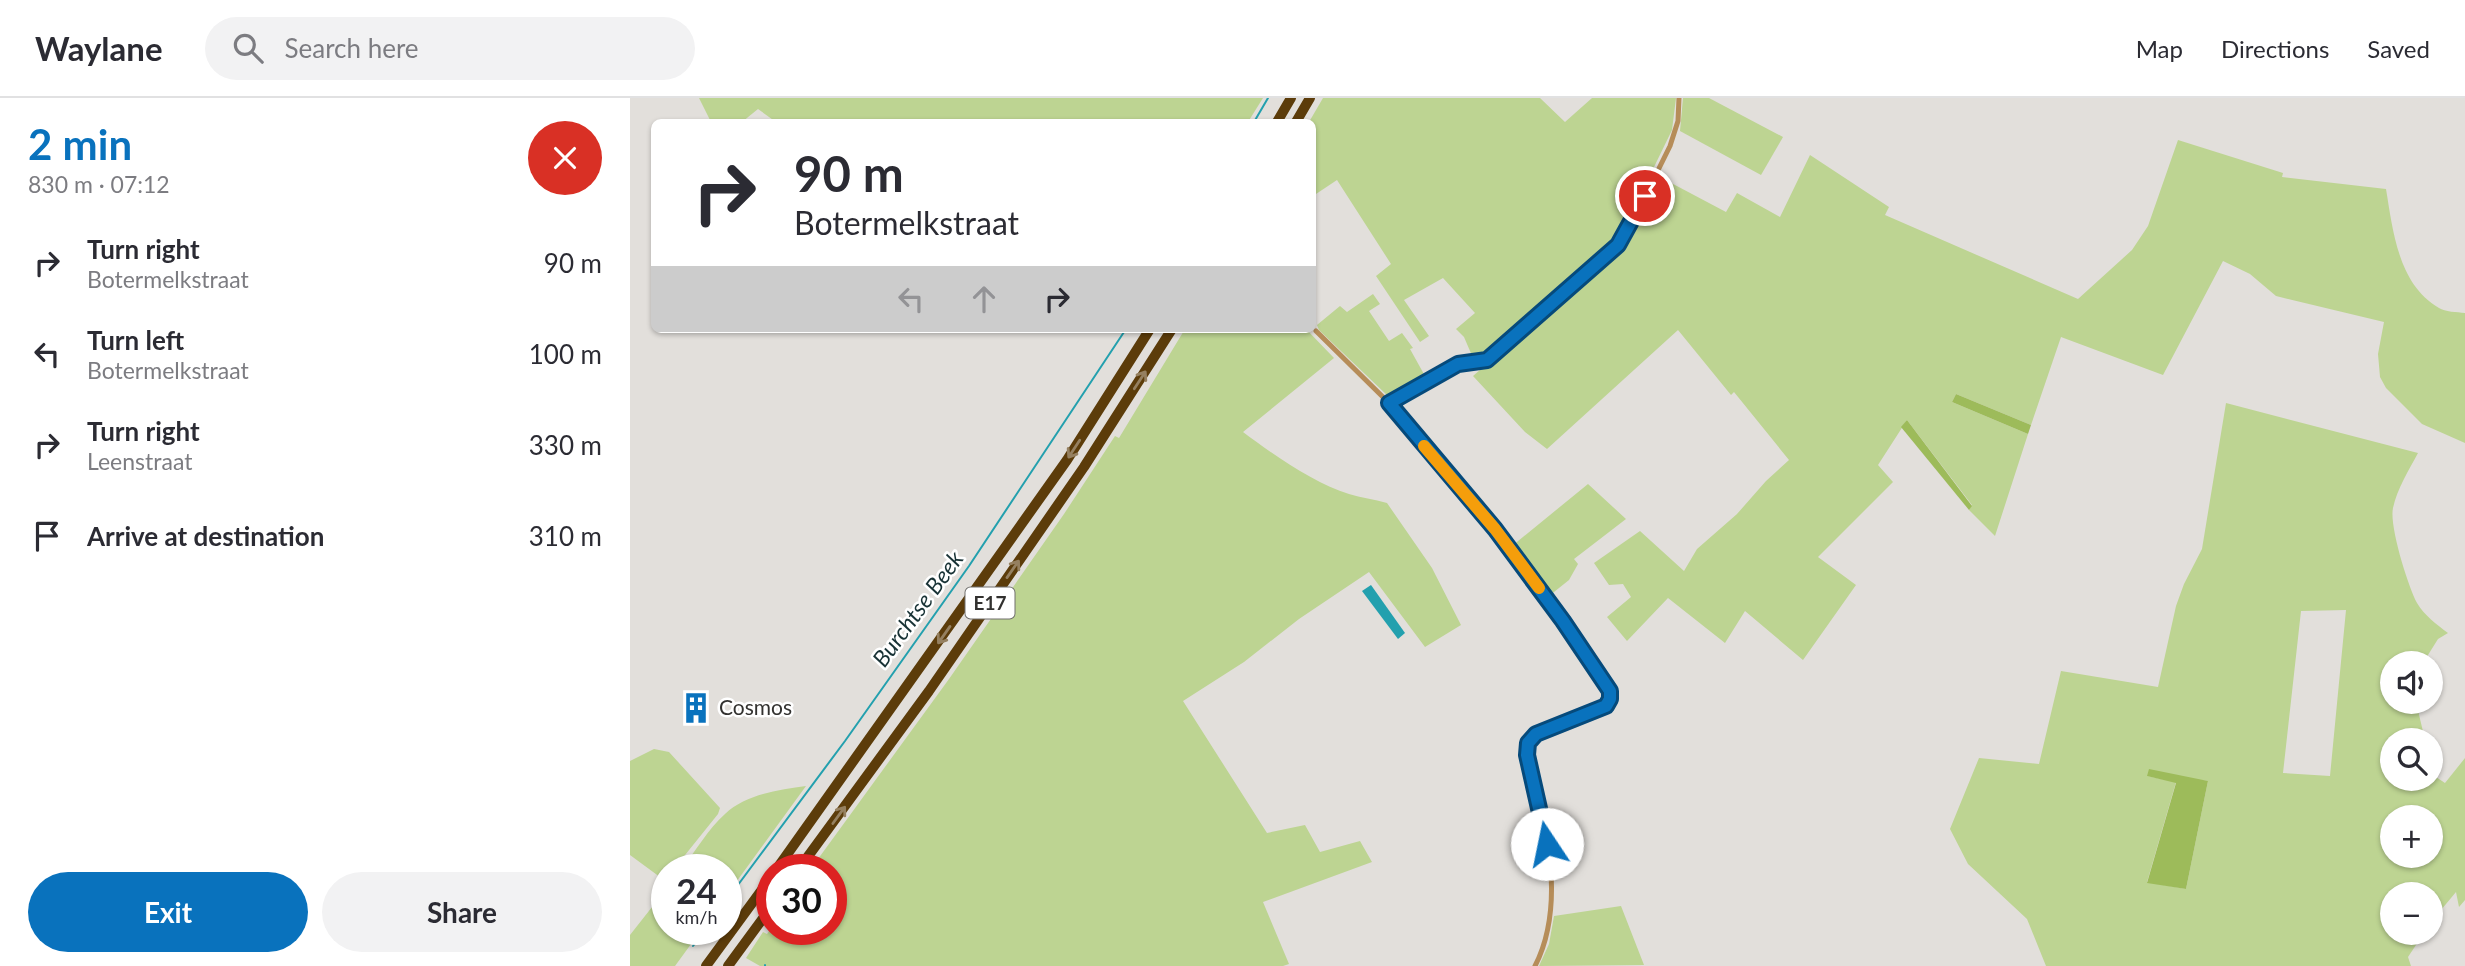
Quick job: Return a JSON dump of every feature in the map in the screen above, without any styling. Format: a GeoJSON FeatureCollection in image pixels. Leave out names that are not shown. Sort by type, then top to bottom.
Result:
{"type":"FeatureCollection","features":[{"type":"Feature","properties":{"kind":"highway"},"geometry":{"type":"LineString","coordinates":[[1279,119],[1291,98]]}},
{"type":"Feature","properties":{"kind":"highway"},"geometry":{"type":"LineString","coordinates":[[1298,119],[1310,98]]}},
{"type":"Feature","properties":{"kind":"highway","name":"E17"},"geometry":{"type":"LineString","coordinates":[[787,854],[1067,460],[1147,333]]}},
{"type":"Feature","properties":{"kind":"highway","name":"E17"},"geometry":{"type":"LineString","coordinates":[[810,854],[929,691],[1045,523],[1169,333]]}},
{"type":"Feature","properties":{"kind":"highway"},"geometry":{"type":"LineString","coordinates":[[706,966],[756,898]]}},
{"type":"Feature","properties":{"kind":"highway"},"geometry":{"type":"LineString","coordinates":[[728,966],[756,928]]}},
{"type":"Feature","properties":{"kind":"street"},"geometry":{"type":"LineString","coordinates":[[1389,403],[1458,364],[1487,360],[1618,245],[1633,221],[1670,146],[1678,121],[1679,98]]}},
{"type":"Feature","properties":{"kind":"street"},"geometry":{"type":"LineString","coordinates":[[1316,331],[1389,403],[1495,529],[1563,621],[1610,691],[1606,706],[1536,734],[1528,743],[1527,755],[1547,844],[1552,891],[1547,935],[1535,966]]}},
{"type":"Feature","properties":{"kind":"green space"},"geometry":{"type":"Polygon","coordinates":[[[699,98],[1263,98],[1250,119],[772,119],[758,109],[746,119],[710,119],[699,98]]]}},
{"type":"Feature","properties":{"kind":"green space"},"geometry":{"type":"Polygon","coordinates":[[[1323,98],[1540,98],[1565,122],[1592,98],[1676,98],[1672,130],[1621,235],[1611,248],[1496,347],[1483,357],[1473,358],[1464,337],[1456,329],[1475,313],[1443,278],[1404,300],[1429,336],[1420,342],[1376,276],[1391,264],[1337,180],[1316,194],[1316,119],[1311,119],[1323,98]]]}},
{"type":"Feature","properties":{"kind":"green space"},"geometry":{"type":"Polygon","coordinates":[[[1683,98],[1709,98],[1783,137],[1761,175],[1680,131],[1683,98]]]}},
{"type":"Feature","properties":{"kind":"green space"},"geometry":{"type":"Polygon","coordinates":[[[2178,140],[2283,173],[2282,177],[2386,189],[2395,239],[2414,285],[2425,298],[2439,308],[2465,313],[2465,443],[2422,424],[2386,388],[2380,377],[2378,354],[2384,322],[2276,296],[2250,274],[2223,261],[2163,375],[2061,337],[2031,425],[1956,394],[1952,402],[2028,434],[1995,536],[1969,510],[1972,505],[1907,420],[1878,465],[1893,482],[1818,557],[1856,585],[1803,660],[1745,611],[1725,643],[1668,598],[1627,641],[1607,617],[1631,597],[1623,584],[1609,585],[1594,563],[1640,531],[1684,571],[1697,549],[1737,514],[1789,460],[1734,392],[1731,395],[1678,330],[1547,449],[1525,432],[1473,376],[1621,248],[1658,176],[1726,212],[1737,193],[1780,217],[1810,155],[1889,207],[1885,215],[2078,299],[2132,250],[2148,226],[2178,140]]]}},
{"type":"Feature","properties":{"kind":"green space"},"geometry":{"type":"Polygon","coordinates":[[[1373,294],[1380,304],[1369,311],[1389,341],[1402,333],[1413,348],[1410,349],[1425,376],[1389,397],[1319,330],[1317,325],[1340,306],[1347,312],[1373,294]]]}},
{"type":"Feature","properties":{"kind":"green space"},"geometry":{"type":"Polygon","coordinates":[[[1183,333],[1310,333],[1334,358],[1243,432],[1322,483],[1349,494],[1387,503],[1432,568],[1461,625],[1425,647],[1369,572],[1299,619],[1244,662],[1183,701],[1267,833],[1305,825],[1320,852],[1360,841],[1372,862],[1263,902],[1289,964],[1283,966],[760,966],[746,958],[756,943],[756,945],[847,945],[847,854],[822,854],[949,679],[1115,436],[1119,438],[1183,333]]]}},
{"type":"Feature","properties":{"kind":"green space"},"geometry":{"type":"Polygon","coordinates":[[[1956,394],[2031,425],[2028,434],[1952,402],[1956,394]]]}},
{"type":"Feature","properties":{"kind":"green space"},"geometry":{"type":"Polygon","coordinates":[[[2226,403],[2418,453],[2393,508],[2396,541],[2417,603],[2427,616],[2448,633],[2438,639],[2430,651],[2380,651],[2380,714],[2419,714],[2422,728],[2380,728],[2380,791],[2443,791],[2443,782],[2445,783],[2465,758],[2465,900],[2459,907],[2456,892],[2443,908],[2443,882],[2380,882],[2380,945],[2416,945],[2408,957],[2411,966],[2046,966],[2027,919],[1968,864],[1950,829],[1979,758],[2039,764],[2061,671],[2158,687],[2176,606],[2202,549],[2226,403]],[[2346,610],[2301,611],[2283,773],[2330,776],[2346,610]],[[2147,776],[2176,782],[2147,882],[2186,889],[2208,781],[2147,776]]]}},
{"type":"Feature","properties":{"kind":"green space"},"geometry":{"type":"Polygon","coordinates":[[[1907,420],[1972,506],[1969,510],[1901,427],[1907,420]]]}},
{"type":"Feature","properties":{"kind":"green space"},"geometry":{"type":"Polygon","coordinates":[[[1588,484],[1626,519],[1574,559],[1578,564],[1569,580],[1549,596],[1512,546],[1588,484]]]}},
{"type":"Feature","properties":{"kind":"green space"},"geometry":{"type":"Polygon","coordinates":[[[654,749],[669,752],[720,808],[686,854],[651,854],[651,870],[630,855],[630,761],[654,749]]]}},
{"type":"Feature","properties":{"kind":"green space"},"geometry":{"type":"Polygon","coordinates":[[[2149,769],[2208,781],[2186,889],[2147,883],[2176,783],[2147,776],[2149,769]]]}},
{"type":"Feature","properties":{"kind":"green space"},"geometry":{"type":"Polygon","coordinates":[[[806,786],[742,874],[742,854],[693,854],[713,827],[733,807],[753,797],[806,786]]]}},
{"type":"Feature","properties":{"kind":"green space"},"geometry":{"type":"Polygon","coordinates":[[[1621,906],[1644,965],[1539,966],[1549,944],[1554,916],[1621,906]]]}},
{"type":"Feature","properties":{"kind":"green space"},"geometry":{"type":"Polygon","coordinates":[[[651,908],[651,945],[690,945],[675,966],[630,966],[630,935],[651,908]]]}},
{"type":"Feature","properties":{"kind":"water"},"geometry":{"type":"Polygon","coordinates":[[[1371,585],[1405,633],[1398,639],[1362,591],[1371,585]]]}},
{"type":"Feature","properties":{"kind":"waterway","name":"Burchtse Beek"},"geometry":{"type":"LineString","coordinates":[[1256,119],[1268,98]]}},
{"type":"Feature","properties":{"kind":"waterway","name":"Burchtse Beek"},"geometry":{"type":"LineString","coordinates":[[742,879],[845,741],[969,566],[1123,333]]}},
{"type":"Feature","properties":{"kind":"slow traffic"},"geometry":{"type":"LineString","coordinates":[[1424,446],[1495,529],[1539,588]]}},
{"type":"Feature","properties":{"kind":"place","name":"Cosmos"},"geometry":{"type":"Point","coordinates":[696,708]}},
{"type":"Feature","properties":{"kind":"route"},"geometry":{"type":"LineString","coordinates":[[1547,844],[1527,755],[1528,743],[1536,734],[1548,728],[1606,706],[1610,691],[1563,621],[1495,529],[1389,403],[1458,364],[1487,360],[1618,245],[1645,196]]}}]}
